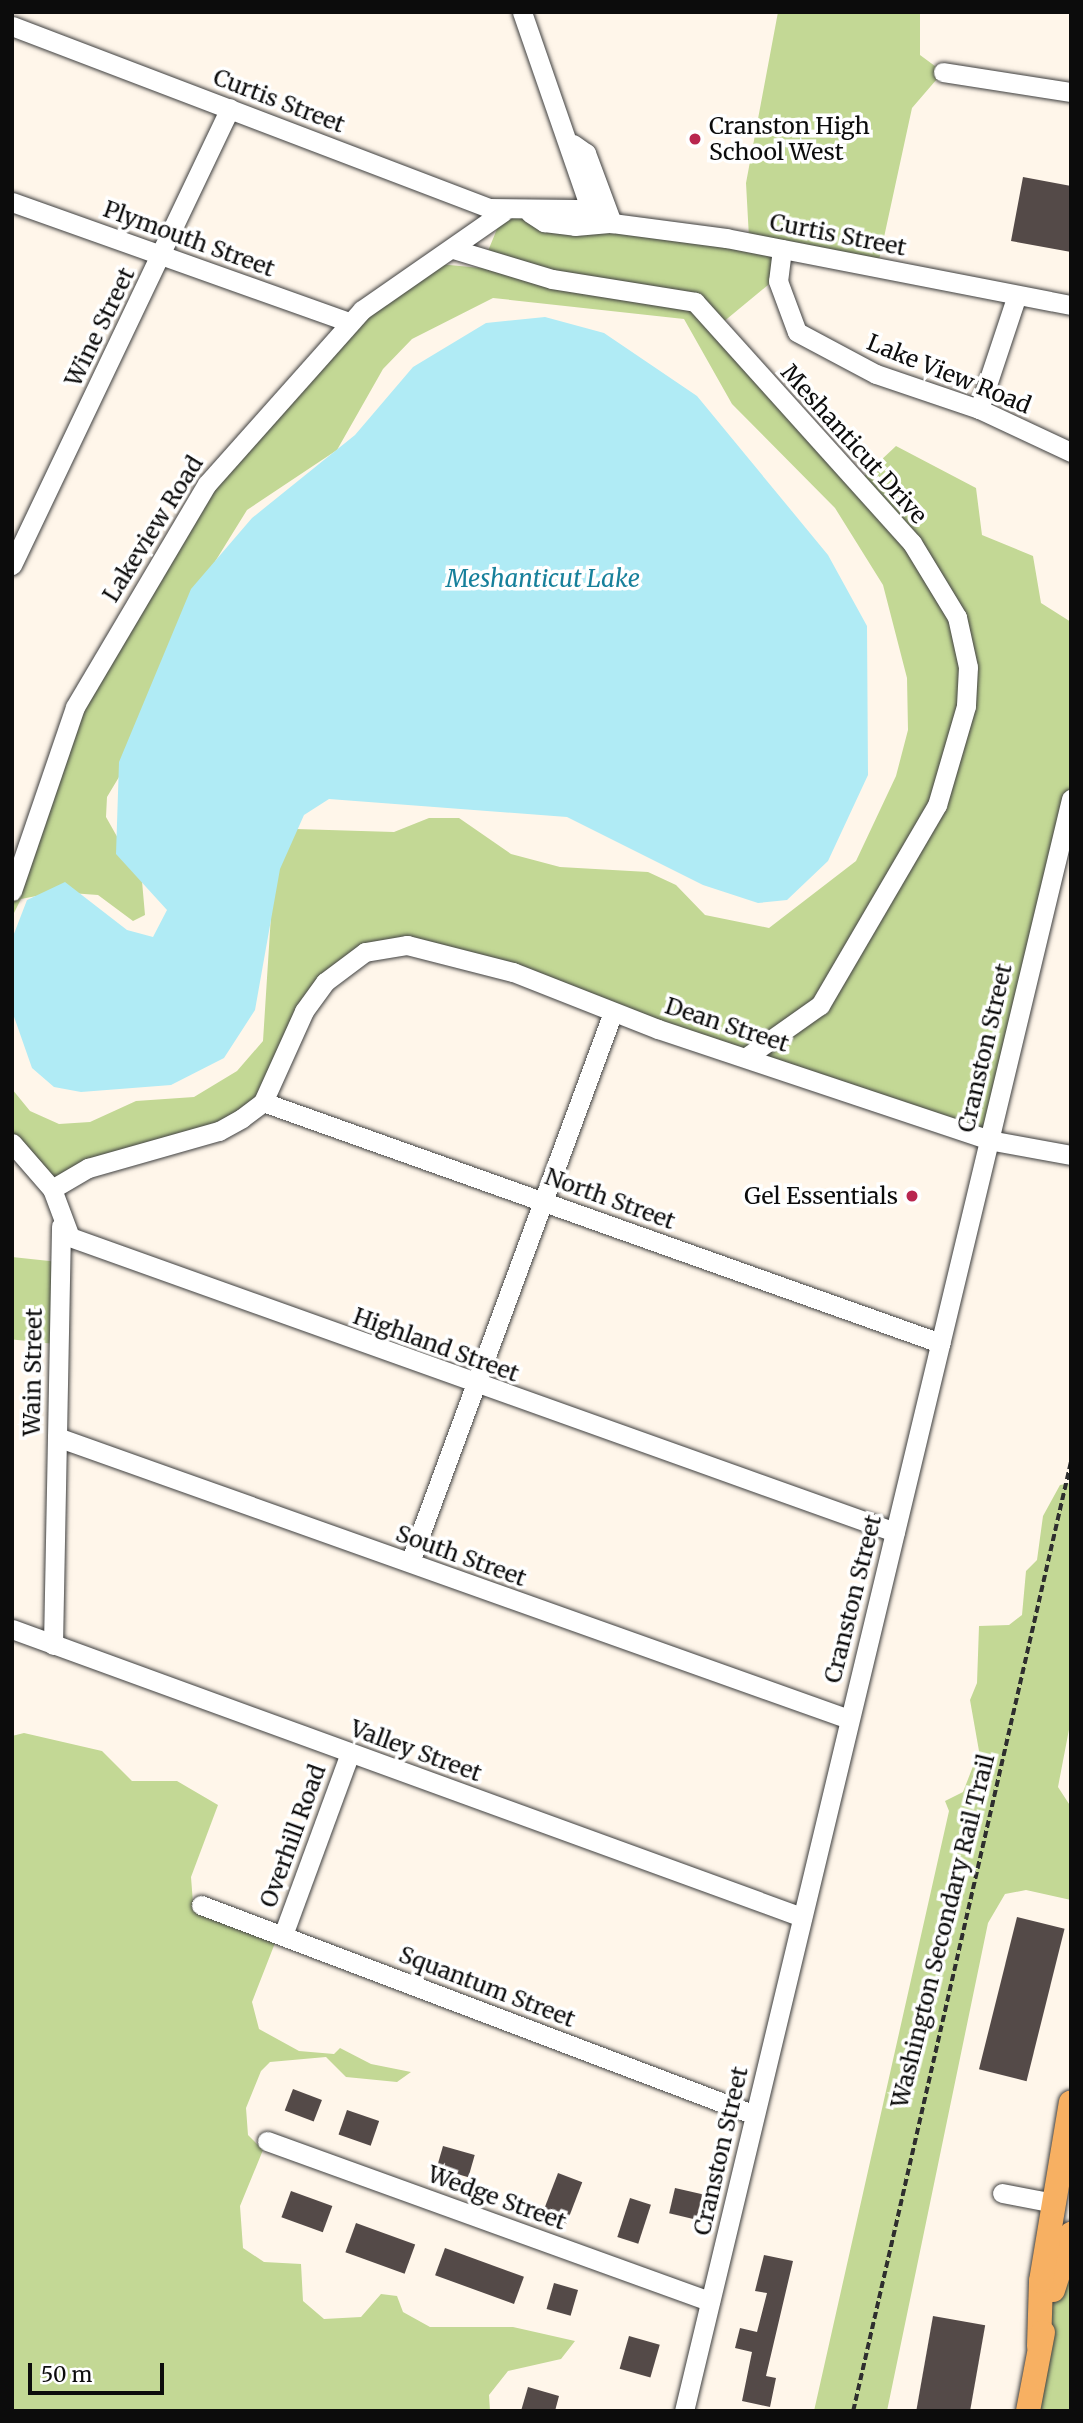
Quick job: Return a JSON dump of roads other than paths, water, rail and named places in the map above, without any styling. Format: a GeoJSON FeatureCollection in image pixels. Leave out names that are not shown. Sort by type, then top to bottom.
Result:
{"type":"FeatureCollection","features":[{"type":"Feature","properties":{"kind":"main road"},"geometry":{"type":"LineString","coordinates":[[1028,2411],[1040,2346],[1054,2203],[1071,2102]]}},
{"type":"Feature","properties":{"kind":"main road"},"geometry":{"type":"LineString","coordinates":[[1040,2346],[1071,2234]]}},
{"type":"Feature","properties":{"kind":"street"},"geometry":{"type":"LineString","coordinates":[[523,12],[573,144],[571,157],[604,223]]}},
{"type":"Feature","properties":{"kind":"street","name":"Curtis Street"},"geometry":{"type":"LineString","coordinates":[[12,26],[503,212],[530,213],[545,206],[576,209],[604,223],[782,249],[1071,304]]}},
{"type":"Feature","properties":{"kind":"street"},"geometry":{"type":"LineString","coordinates":[[943,72],[1071,92]]}},
{"type":"Feature","properties":{"kind":"street","name":"Wine Street"},"geometry":{"type":"LineString","coordinates":[[12,565],[163,254],[229,108]]}},
{"type":"Feature","properties":{"kind":"street","name":"Plymouth Street"},"geometry":{"type":"LineString","coordinates":[[12,202],[349,322]]}},
{"type":"Feature","properties":{"kind":"street","name":"Lakeview Road"},"geometry":{"type":"LineString","coordinates":[[12,891],[75,708],[146,579],[221,465],[349,322],[389,285],[453,249],[503,212]]}},
{"type":"Feature","properties":{"kind":"street","name":"Meshanticut Drive"},"geometry":{"type":"LineString","coordinates":[[453,249],[552,279],[695,302],[912,543],[957,617],[968,667],[966,706],[937,805],[820,1005],[748,1056]]}},
{"type":"Feature","properties":{"kind":"street","name":"Lake View Road"},"geometry":{"type":"LineString","coordinates":[[782,249],[778,281],[785,310],[810,339],[876,374],[979,409],[1071,452]]}},
{"type":"Feature","properties":{"kind":"street"},"geometry":{"type":"LineString","coordinates":[[979,409],[1017,295]]}},
{"type":"Feature","properties":{"kind":"street","name":"Cranston Street"},"geometry":{"type":"LineString","coordinates":[[684,2411],[1071,799]]}},
{"type":"Feature","properties":{"kind":"street","name":"Dean Street"},"geometry":{"type":"LineString","coordinates":[[263,1102],[304,1011],[337,970],[371,950],[421,947],[513,972],[613,1012],[989,1140],[1061,1153]]}},
{"type":"Feature","properties":{"kind":"street"},"geometry":{"type":"LineString","coordinates":[[410,1562],[613,1012]]}},
{"type":"Feature","properties":{"kind":"street"},"geometry":{"type":"LineString","coordinates":[[52,1189],[88,1168],[219,1131],[263,1102]]}},
{"type":"Feature","properties":{"kind":"street","name":"North Street"},"geometry":{"type":"LineString","coordinates":[[263,1102],[940,1343]]}},
{"type":"Feature","properties":{"kind":"street"},"geometry":{"type":"LineString","coordinates":[[12,1143],[52,1189],[61,1226]]}},
{"type":"Feature","properties":{"kind":"street","name":"Highland Street"},"geometry":{"type":"LineString","coordinates":[[61,1226],[70,1237],[474,1386],[895,1532]]}},
{"type":"Feature","properties":{"kind":"street","name":"Wain Street"},"geometry":{"type":"LineString","coordinates":[[53,1645],[61,1226]]}},
{"type":"Feature","properties":{"kind":"street","name":"South Street"},"geometry":{"type":"LineString","coordinates":[[57,1437],[849,1719]]}},
{"type":"Feature","properties":{"kind":"street","name":"Valley Street"},"geometry":{"type":"LineString","coordinates":[[12,1629],[803,1917]]}},
{"type":"Feature","properties":{"kind":"street","name":"Overhill Road"},"geometry":{"type":"LineString","coordinates":[[283,1935],[350,1753]]}},
{"type":"Feature","properties":{"kind":"street","name":"Squantum Street"},"geometry":{"type":"LineString","coordinates":[[201,1905],[755,2115]]}},
{"type":"Feature","properties":{"kind":"street","name":"Wedge Street"},"geometry":{"type":"LineString","coordinates":[[267,2141],[710,2301]]}},
{"type":"Feature","properties":{"kind":"street"},"geometry":{"type":"LineString","coordinates":[[1002,2193],[1054,2203]]}},
{"type":"Feature","properties":{"kind":"water","name":"Meshanticut Lake"},"geometry":{"type":"Polygon","coordinates":[[[545,317],[604,333],[697,396],[828,555],[867,626],[868,775],[828,861],[787,900],[758,903],[703,885],[567,817],[329,799],[304,815],[280,869],[255,1010],[224,1058],[171,1085],[81,1092],[54,1087],[32,1068],[12,1011],[12,939],[27,900],[65,882],[127,930],[153,937],[167,910],[116,854],[119,762],[191,589],[252,518],[355,435],[413,367],[486,323],[545,317]]]}},
{"type":"Feature","properties":{"kind":"place","name":"Cranston High School West"},"geometry":{"type":"Point","coordinates":[695,139]}},
{"type":"Feature","properties":{"kind":"place","name":"Gel Essentials"},"geometry":{"type":"Point","coordinates":[912,1196]}}]}
